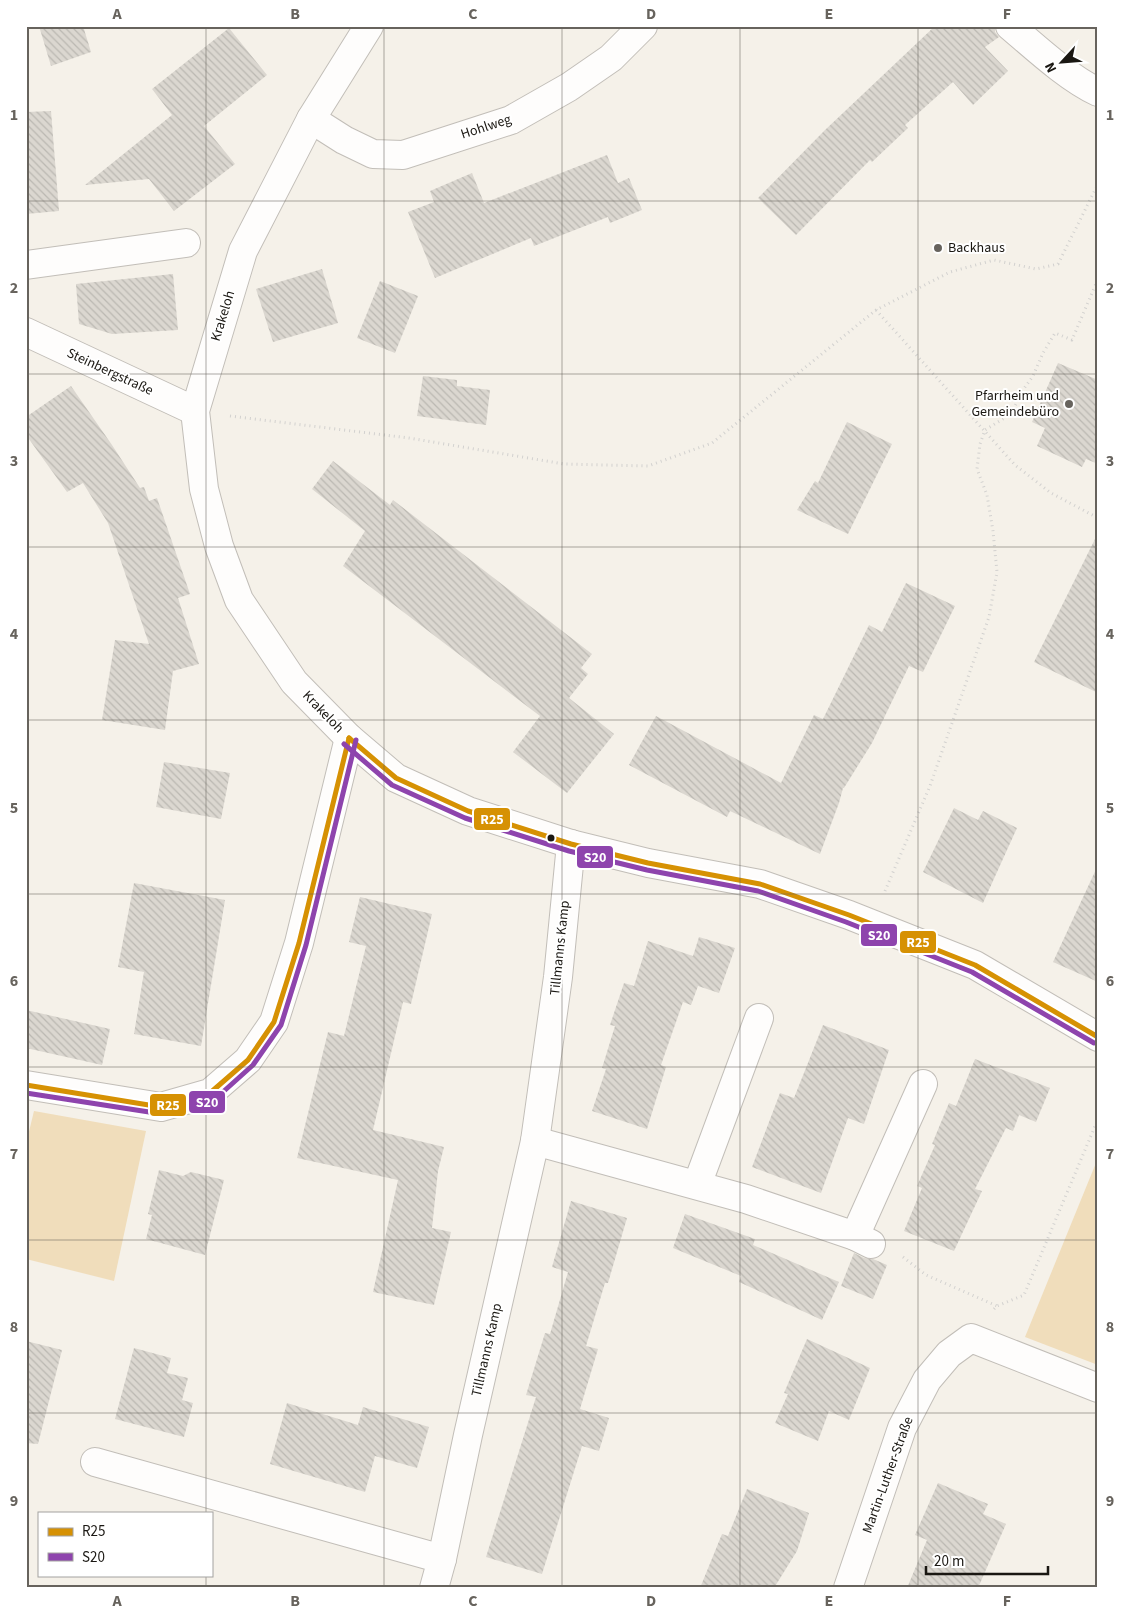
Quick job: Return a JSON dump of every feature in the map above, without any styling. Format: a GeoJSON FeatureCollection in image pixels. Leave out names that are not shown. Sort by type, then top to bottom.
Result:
{"type":"FeatureCollection","features":[{"type":"Feature","properties":{"kind":"street","name":"Krakeloh"},"geometry":{"type":"LineString","coordinates":[[369,26],[310,119],[242,251],[195,412],[204,489],[219,546],[239,600],[294,682],[349,738],[396,778],[468,811],[571,844],[648,863],[760,884],[871,924],[975,965],[1098,1037]]}},
{"type":"Feature","properties":{"kind":"street","name":"Hohlweg"},"geometry":{"type":"LineString","coordinates":[[310,119],[344,140],[373,154],[403,154],[511,120],[569,87],[611,58],[643,26]]}},
{"type":"Feature","properties":{"kind":"street"},"geometry":{"type":"LineString","coordinates":[[1010,26],[1047,58],[1089,88],[1098,92]]}},
{"type":"Feature","properties":{"kind":"street"},"geometry":{"type":"LineString","coordinates":[[26,266],[186,243]]}},
{"type":"Feature","properties":{"kind":"street","name":"Steinbergstraße"},"geometry":{"type":"LineString","coordinates":[[26,332],[195,412]]}},
{"type":"Feature","properties":{"kind":"street"},"geometry":{"type":"LineString","coordinates":[[26,1085],[161,1107],[210,1093],[248,1060],[274,1022],[299,943],[349,738]]}},
{"type":"Feature","properties":{"kind":"street","name":"Tillmanns Kamp"},"geometry":{"type":"LineString","coordinates":[[434,1588],[535,1141],[558,977],[571,844]]}},
{"type":"Feature","properties":{"kind":"street"},"geometry":{"type":"LineString","coordinates":[[697,1185],[758,1018]]}},
{"type":"Feature","properties":{"kind":"street"},"geometry":{"type":"LineString","coordinates":[[535,1141],[746,1199],[863,1240],[923,1084]]}},
{"type":"Feature","properties":{"kind":"street"},"geometry":{"type":"LineString","coordinates":[[970,1338],[1098,1388]]}},
{"type":"Feature","properties":{"kind":"street","name":"Martin-Luther-Straße"},"geometry":{"type":"LineString","coordinates":[[848,1588],[902,1428],[927,1380],[949,1354],[970,1338]]}},
{"type":"Feature","properties":{"kind":"street"},"geometry":{"type":"LineString","coordinates":[[94,1462],[442,1559]]}},
{"type":"Feature","properties":{"kind":"path"},"geometry":{"type":"LineString","coordinates":[[195,412],[409,438],[564,464],[648,466],[712,444],[876,310],[950,272],[994,260],[1036,269],[1058,264],[1098,184]]}},
{"type":"Feature","properties":{"kind":"path"},"geometry":{"type":"LineString","coordinates":[[871,924],[930,786],[989,616],[997,572],[987,495],[977,469],[980,444],[985,430],[1010,414],[1033,376],[1043,353],[1055,333],[1072,340],[1098,279]]}},
{"type":"Feature","properties":{"kind":"path"},"geometry":{"type":"LineString","coordinates":[[876,310],[1015,465],[1051,493],[1098,518]]}},
{"type":"Feature","properties":{"kind":"path"},"geometry":{"type":"LineString","coordinates":[[970,1338],[997,1306],[1024,1295],[1098,1119]]}},
{"type":"Feature","properties":{"kind":"path"},"geometry":{"type":"LineString","coordinates":[[863,1240],[902,1256],[926,1275],[997,1306]]}},
{"type":"Feature","properties":{"kind":"shaded area"},"geometry":{"type":"Polygon","coordinates":[[[34,1111],[146,1131],[114,1281],[26,1259],[26,1144],[34,1111]]]}},
{"type":"Feature","properties":{"kind":"shaded area"},"geometry":{"type":"Polygon","coordinates":[[[1098,1158],[1098,1365],[1025,1337],[1098,1158]]]}},
{"type":"Feature","properties":{"kind":"building"},"geometry":{"type":"Polygon","coordinates":[[[39,26],[83,26],[91,52],[51,66],[39,26]]]}},
{"type":"Feature","properties":{"kind":"building"},"geometry":{"type":"Polygon","coordinates":[[[935,26],[995,26],[995,32],[999,37],[985,47],[1008,71],[973,105],[953,82],[905,125],[908,128],[872,162],[870,160],[796,235],[758,198],[825,130],[935,26]]]}},
{"type":"Feature","properties":{"kind":"building"},"geometry":{"type":"Polygon","coordinates":[[[229,28],[267,75],[204,126],[235,164],[174,211],[149,179],[85,185],[172,115],[152,89],[229,28]]]}},
{"type":"Feature","properties":{"kind":"building"},"geometry":{"type":"Polygon","coordinates":[[[51,111],[59,211],[26,214],[26,112],[51,111]]]}},
{"type":"Feature","properties":{"kind":"building"},"geometry":{"type":"Polygon","coordinates":[[[607,155],[618,183],[629,178],[642,210],[610,223],[608,217],[534,246],[531,238],[435,278],[408,212],[434,202],[430,191],[472,173],[484,203],[607,155]]]}},
{"type":"Feature","properties":{"kind":"building"},"geometry":{"type":"Polygon","coordinates":[[[322,269],[338,323],[273,342],[256,289],[322,269]]]}},
{"type":"Feature","properties":{"kind":"building"},"geometry":{"type":"Polygon","coordinates":[[[173,274],[178,330],[112,334],[79,324],[76,284],[173,274]]]}},
{"type":"Feature","properties":{"kind":"building"},"geometry":{"type":"Polygon","coordinates":[[[380,281],[418,296],[395,353],[357,338],[380,281]]]}},
{"type":"Feature","properties":{"kind":"building","name":"Pfarrheim und Gemeindebüro"},"geometry":{"type":"Polygon","coordinates":[[[1058,363],[1098,380],[1098,464],[1086,459],[1082,467],[1037,446],[1045,428],[1032,422],[1058,363]]]}},
{"type":"Feature","properties":{"kind":"building"},"geometry":{"type":"Polygon","coordinates":[[[423,376],[457,380],[457,386],[490,390],[486,425],[417,416],[423,376]]]}},
{"type":"Feature","properties":{"kind":"building"},"geometry":{"type":"Polygon","coordinates":[[[71,386],[140,488],[144,487],[149,501],[157,498],[190,594],[178,598],[199,664],[173,671],[165,730],[102,720],[115,640],[149,644],[108,523],[83,483],[67,492],[26,435],[26,417],[71,386]]]}},
{"type":"Feature","properties":{"kind":"building"},"geometry":{"type":"Polygon","coordinates":[[[847,422],[892,444],[848,534],[797,510],[815,481],[818,483],[847,422]]]}},
{"type":"Feature","properties":{"kind":"building"},"geometry":{"type":"Polygon","coordinates":[[[333,461],[390,505],[393,500],[592,654],[581,668],[588,674],[569,698],[614,734],[567,793],[513,752],[540,716],[343,566],[365,531],[312,489],[333,461]]]}},
{"type":"Feature","properties":{"kind":"building"},"geometry":{"type":"Polygon","coordinates":[[[1098,533],[1098,693],[1034,662],[1098,533]]]}},
{"type":"Feature","properties":{"kind":"building"},"geometry":{"type":"Polygon","coordinates":[[[906,583],[955,606],[923,672],[909,666],[872,743],[843,788],[820,854],[730,811],[727,817],[629,765],[656,716],[781,783],[814,715],[823,719],[869,625],[882,632],[906,583]]]}},
{"type":"Feature","properties":{"kind":"building"},"geometry":{"type":"Polygon","coordinates":[[[164,762],[230,773],[221,819],[156,807],[164,762]]]}},
{"type":"Feature","properties":{"kind":"building"},"geometry":{"type":"Polygon","coordinates":[[[954,808],[978,820],[983,811],[1017,828],[983,903],[923,872],[954,808]]]}},
{"type":"Feature","properties":{"kind":"building"},"geometry":{"type":"Polygon","coordinates":[[[1098,865],[1098,982],[1053,962],[1098,865]]]}},
{"type":"Feature","properties":{"kind":"building"},"geometry":{"type":"Polygon","coordinates":[[[134,883],[225,900],[201,1046],[134,1034],[144,972],[118,967],[134,883]]]}},
{"type":"Feature","properties":{"kind":"building"},"geometry":{"type":"Polygon","coordinates":[[[360,897],[432,914],[411,1004],[403,1002],[373,1130],[444,1147],[438,1171],[432,1228],[451,1232],[434,1305],[373,1292],[398,1180],[297,1158],[328,1032],[344,1036],[366,946],[349,942],[360,897]]]}},
{"type":"Feature","properties":{"kind":"building"},"geometry":{"type":"Polygon","coordinates":[[[699,937],[735,948],[719,993],[698,986],[691,1005],[683,1002],[661,1065],[666,1067],[647,1129],[592,1111],[606,1069],[602,1068],[615,1026],[610,1025],[624,983],[634,986],[648,941],[693,956],[699,937]]]}},
{"type":"Feature","properties":{"kind":"building"},"geometry":{"type":"Polygon","coordinates":[[[26,1010],[110,1029],[102,1065],[26,1048],[26,1010]]]}},
{"type":"Feature","properties":{"kind":"building"},"geometry":{"type":"Polygon","coordinates":[[[823,1025],[889,1050],[864,1124],[848,1118],[821,1193],[752,1167],[780,1093],[794,1098],[823,1025]]]}},
{"type":"Feature","properties":{"kind":"building"},"geometry":{"type":"Polygon","coordinates":[[[975,1059],[1050,1088],[1036,1122],[1019,1115],[1013,1131],[1006,1128],[975,1189],[982,1191],[954,1251],[904,1231],[922,1188],[917,1186],[935,1145],[932,1144],[949,1103],[956,1106],[975,1059]]]}},
{"type":"Feature","properties":{"kind":"building"},"geometry":{"type":"Polygon","coordinates":[[[159,1170],[183,1176],[191,1172],[224,1180],[205,1255],[146,1239],[152,1215],[148,1214],[159,1170]]]}},
{"type":"Feature","properties":{"kind":"building"},"geometry":{"type":"Polygon","coordinates":[[[571,1201],[627,1218],[608,1283],[605,1283],[586,1346],[598,1349],[580,1409],[609,1418],[599,1451],[582,1446],[542,1574],[486,1557],[536,1397],[526,1395],[545,1333],[550,1334],[568,1272],[552,1267],[571,1201]]]}},
{"type":"Feature","properties":{"kind":"building"},"geometry":{"type":"Polygon","coordinates":[[[685,1214],[755,1239],[753,1245],[839,1282],[822,1320],[739,1282],[741,1276],[673,1248],[685,1214]]]}},
{"type":"Feature","properties":{"kind":"building"},"geometry":{"type":"Polygon","coordinates":[[[854,1253],[887,1265],[873,1299],[841,1286],[854,1253]]]}},
{"type":"Feature","properties":{"kind":"building"},"geometry":{"type":"Polygon","coordinates":[[[807,1339],[870,1368],[849,1420],[829,1411],[818,1441],[775,1423],[788,1394],[784,1393],[807,1339]]]}},
{"type":"Feature","properties":{"kind":"building"},"geometry":{"type":"Polygon","coordinates":[[[26,1341],[62,1350],[38,1444],[26,1443],[26,1341]]]}},
{"type":"Feature","properties":{"kind":"building"},"geometry":{"type":"Polygon","coordinates":[[[134,1348],[171,1358],[167,1373],[188,1378],[182,1400],[193,1403],[184,1437],[115,1419],[134,1348]]]}},
{"type":"Feature","properties":{"kind":"building"},"geometry":{"type":"Polygon","coordinates":[[[287,1403],[358,1425],[363,1407],[429,1427],[417,1468],[375,1456],[365,1492],[270,1464],[287,1403]]]}},
{"type":"Feature","properties":{"kind":"building"},"geometry":{"type":"Polygon","coordinates":[[[938,1483],[988,1504],[983,1514],[1006,1524],[978,1588],[907,1588],[927,1540],[915,1535],[938,1483]]]}},
{"type":"Feature","properties":{"kind":"building"},"geometry":{"type":"Polygon","coordinates":[[[747,1489],[809,1513],[797,1551],[774,1588],[700,1588],[722,1534],[728,1536],[747,1489]]]}},
{"type":"Feature","properties":{"kind":"transit line","name":"R25"},"geometry":{"type":"LineString","coordinates":[[349,738],[396,778],[468,811],[571,844],[648,863],[760,884],[849,915],[975,965],[1098,1037]]}},
{"type":"Feature","properties":{"kind":"transit line","name":"R25"},"geometry":{"type":"LineString","coordinates":[[26,1085],[161,1107],[210,1093],[248,1060],[274,1022],[299,943],[349,738]]}},
{"type":"Feature","properties":{"kind":"transit line","name":"S20"},"geometry":{"type":"LineString","coordinates":[[26,1093],[162,1114],[214,1100],[253,1065],[281,1025],[306,945],[356,740]]}},
{"type":"Feature","properties":{"kind":"transit line","name":"S20"},"geometry":{"type":"LineString","coordinates":[[344,744],[392,785],[465,818],[569,851],[647,870],[758,891],[846,922],[972,972],[1094,1043]]}},
{"type":"Feature","properties":{"kind":"place","name":"Backhaus"},"geometry":{"type":"Point","coordinates":[938,248]}},
{"type":"Feature","properties":{"kind":"place","name":"Pfarrheim und Gemeindebüro"},"geometry":{"type":"Point","coordinates":[1069,404]}}]}
